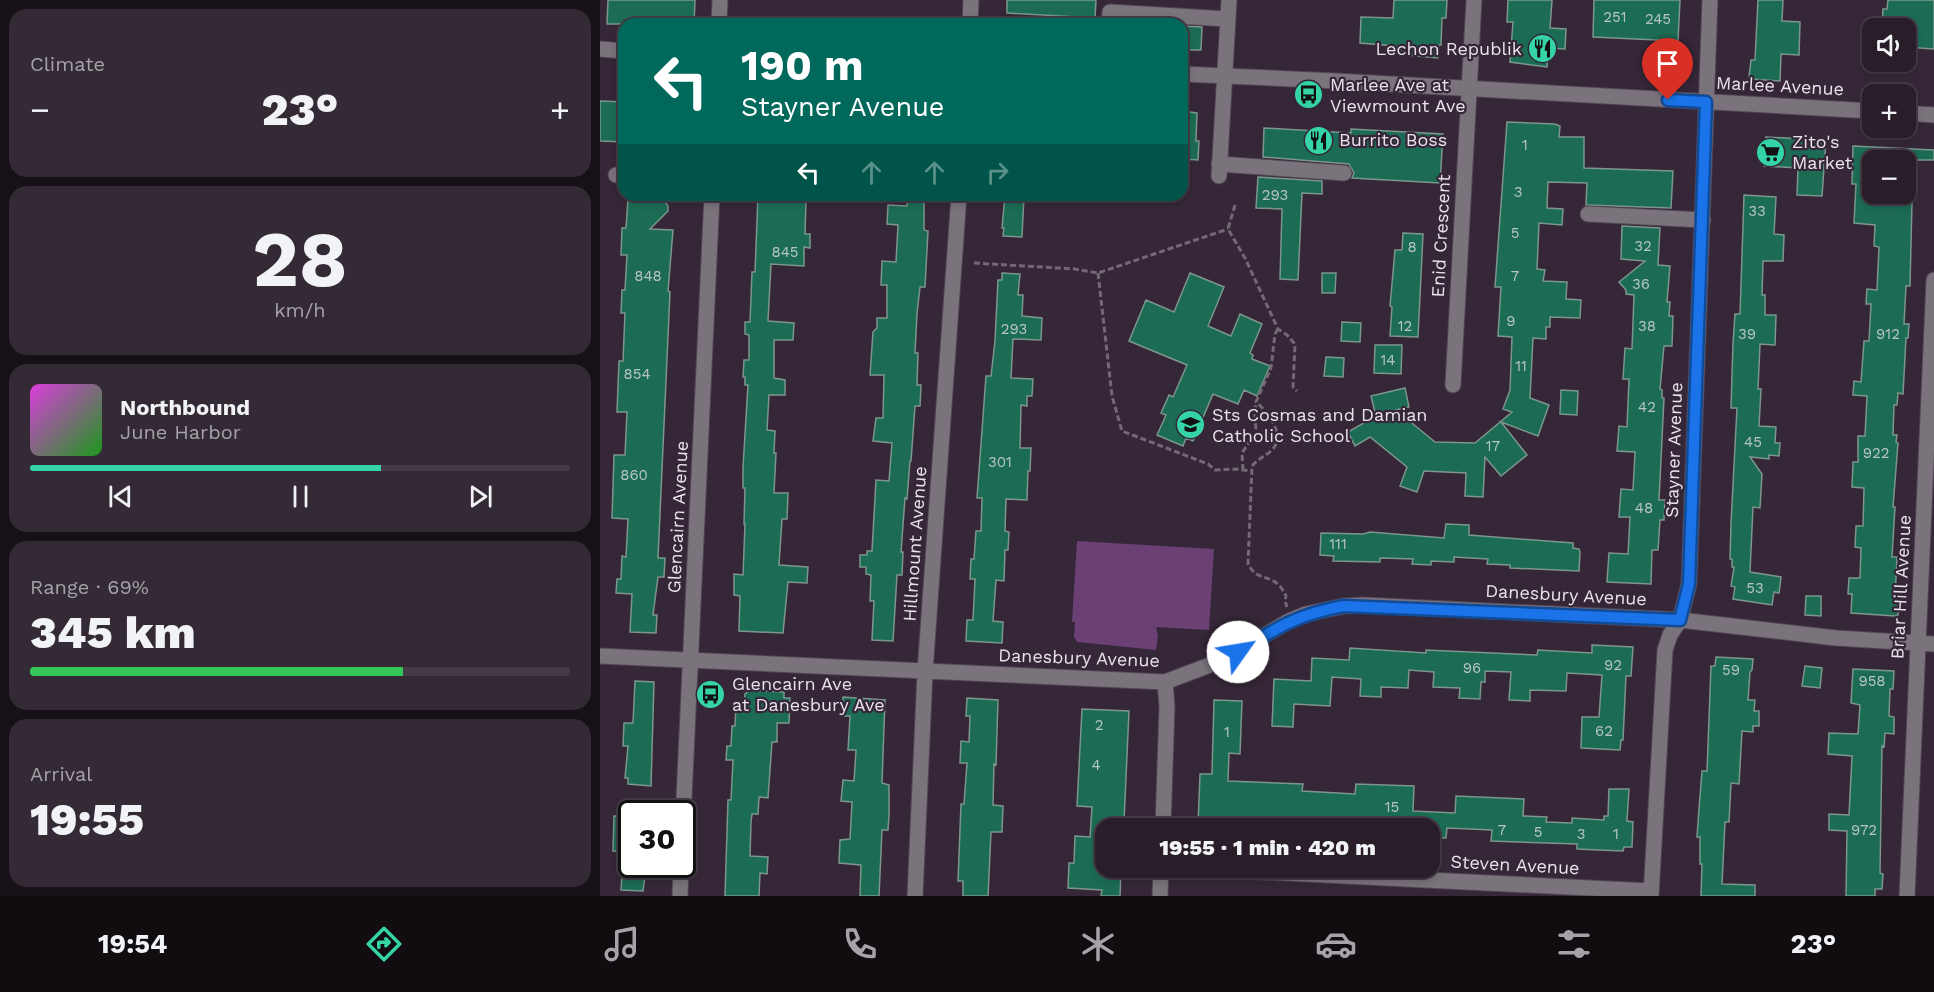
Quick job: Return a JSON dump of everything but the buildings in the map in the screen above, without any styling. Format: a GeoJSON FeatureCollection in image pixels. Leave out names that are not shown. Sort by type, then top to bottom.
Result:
{"type":"FeatureCollection","features":[{"type":"Feature","properties":{"kind":"street"},"geometry":{"type":"LineString","coordinates":[[719,18],[720,0]]}},
{"type":"Feature","properties":{"kind":"street"},"geometry":{"type":"LineString","coordinates":[[970,18],[971,0]]}},
{"type":"Feature","properties":{"kind":"street"},"geometry":{"type":"LineString","coordinates":[[1229,0],[1219,170],[1344,173]]}},
{"type":"Feature","properties":{"kind":"street","name":"Enid Crescent"},"geometry":{"type":"LineString","coordinates":[[1453,384],[1474,0]]}},
{"type":"Feature","properties":{"kind":"street","name":"Stayner Avenue"},"geometry":{"type":"LineString","coordinates":[[1651,893],[1665,650],[1670,635],[1680,620],[1689,584],[1710,0]]}},
{"type":"Feature","properties":{"kind":"street"},"geometry":{"type":"LineString","coordinates":[[1110,18],[1110,12],[1228,19]]}},
{"type":"Feature","properties":{"kind":"street"},"geometry":{"type":"LineString","coordinates":[[600,49],[618,50]]}},
{"type":"Feature","properties":{"kind":"street","name":"Marlee Avenue"},"geometry":{"type":"LineString","coordinates":[[1188,74],[1862,110]]}},
{"type":"Feature","properties":{"kind":"street"},"geometry":{"type":"LineString","coordinates":[[1916,114],[1934,115]]}},
{"type":"Feature","properties":{"kind":"street","name":"Glencairn Avenue"},"geometry":{"type":"LineString","coordinates":[[684,800],[712,201]]}},
{"type":"Feature","properties":{"kind":"street","name":"Hillmount Avenue"},"geometry":{"type":"LineString","coordinates":[[915,896],[925,672],[959,201]]}},
{"type":"Feature","properties":{"kind":"street"},"geometry":{"type":"LineString","coordinates":[[1588,214],[1703,220]]}},
{"type":"Feature","properties":{"kind":"street","name":"Briar Hill Avenue"},"geometry":{"type":"LineString","coordinates":[[1907,896],[1934,280]]}},
{"type":"Feature","properties":{"kind":"street","name":"Danesbury Avenue"},"geometry":{"type":"LineString","coordinates":[[600,656],[1165,682],[1222,660],[1305,614],[1344,606],[1680,620],[1836,638],[1934,644]]}},
{"type":"Feature","properties":{"kind":"street"},"geometry":{"type":"LineString","coordinates":[[1163,818],[1167,706],[1165,682]]}},
{"type":"Feature","properties":{"kind":"street"},"geometry":{"type":"LineString","coordinates":[[680,896],[681,878]]}},
{"type":"Feature","properties":{"kind":"street"},"geometry":{"type":"LineString","coordinates":[[1160,896],[1161,878]]}},
{"type":"Feature","properties":{"kind":"street","name":"Steven Avenue"},"geometry":{"type":"LineString","coordinates":[[1368,878],[1651,893]]}},
{"type":"Feature","properties":{"kind":"path"},"geometry":{"type":"LineString","coordinates":[[1235,205],[1228,229],[1245,258],[1278,329],[1287,334],[1295,344],[1293,387],[1297,391]]}},
{"type":"Feature","properties":{"kind":"path"},"geometry":{"type":"LineString","coordinates":[[974,263],[1075,269],[1098,273],[1228,229]]}},
{"type":"Feature","properties":{"kind":"path"},"geometry":{"type":"LineString","coordinates":[[1098,273],[1112,396],[1122,430],[1208,464],[1215,470],[1252,471]]}},
{"type":"Feature","properties":{"kind":"path"},"geometry":{"type":"LineString","coordinates":[[1243,470],[1242,453],[1256,432],[1254,415],[1256,402],[1271,368],[1275,334],[1278,329]]}},
{"type":"Feature","properties":{"kind":"path"},"geometry":{"type":"LineString","coordinates":[[1256,402],[1270,416],[1277,434],[1273,449],[1252,466],[1248,564],[1258,576],[1274,579],[1282,588],[1286,596],[1287,608]]}},
{"type":"Feature","properties":{"kind":"shaded area"},"geometry":{"type":"Polygon","coordinates":[[[1077,541],[1214,549],[1209,630],[1156,627],[1158,636],[1156,650],[1077,642],[1074,637],[1075,622],[1072,622],[1077,541]]]}},
{"type":"Feature","properties":{"kind":"place","name":"Lechon Republik"},"geometry":{"type":"Point","coordinates":[1543,49]}},
{"type":"Feature","properties":{"kind":"place","name":"Marlee Ave at Viewmount Ave"},"geometry":{"type":"Point","coordinates":[1309,95]}},
{"type":"Feature","properties":{"kind":"place","name":"Burrito Boss"},"geometry":{"type":"Point","coordinates":[1318,140]}},
{"type":"Feature","properties":{"kind":"place","name":"Zito's Market"},"geometry":{"type":"Point","coordinates":[1771,152]}},
{"type":"Feature","properties":{"kind":"place","name":"Sts Cosmas and Damian Catholic School"},"geometry":{"type":"Point","coordinates":[1191,425]}},
{"type":"Feature","properties":{"kind":"place","name":"Glencairn Ave at Danesbury Ave"},"geometry":{"type":"Point","coordinates":[711,694]}},
{"type":"Feature","properties":{"kind":"route"},"geometry":{"type":"LineString","coordinates":[[1238,652],[1289,621],[1305,614],[1344,606],[1680,620],[1689,584],[1707,124],[1706,102],[1668,100]]}}]}
